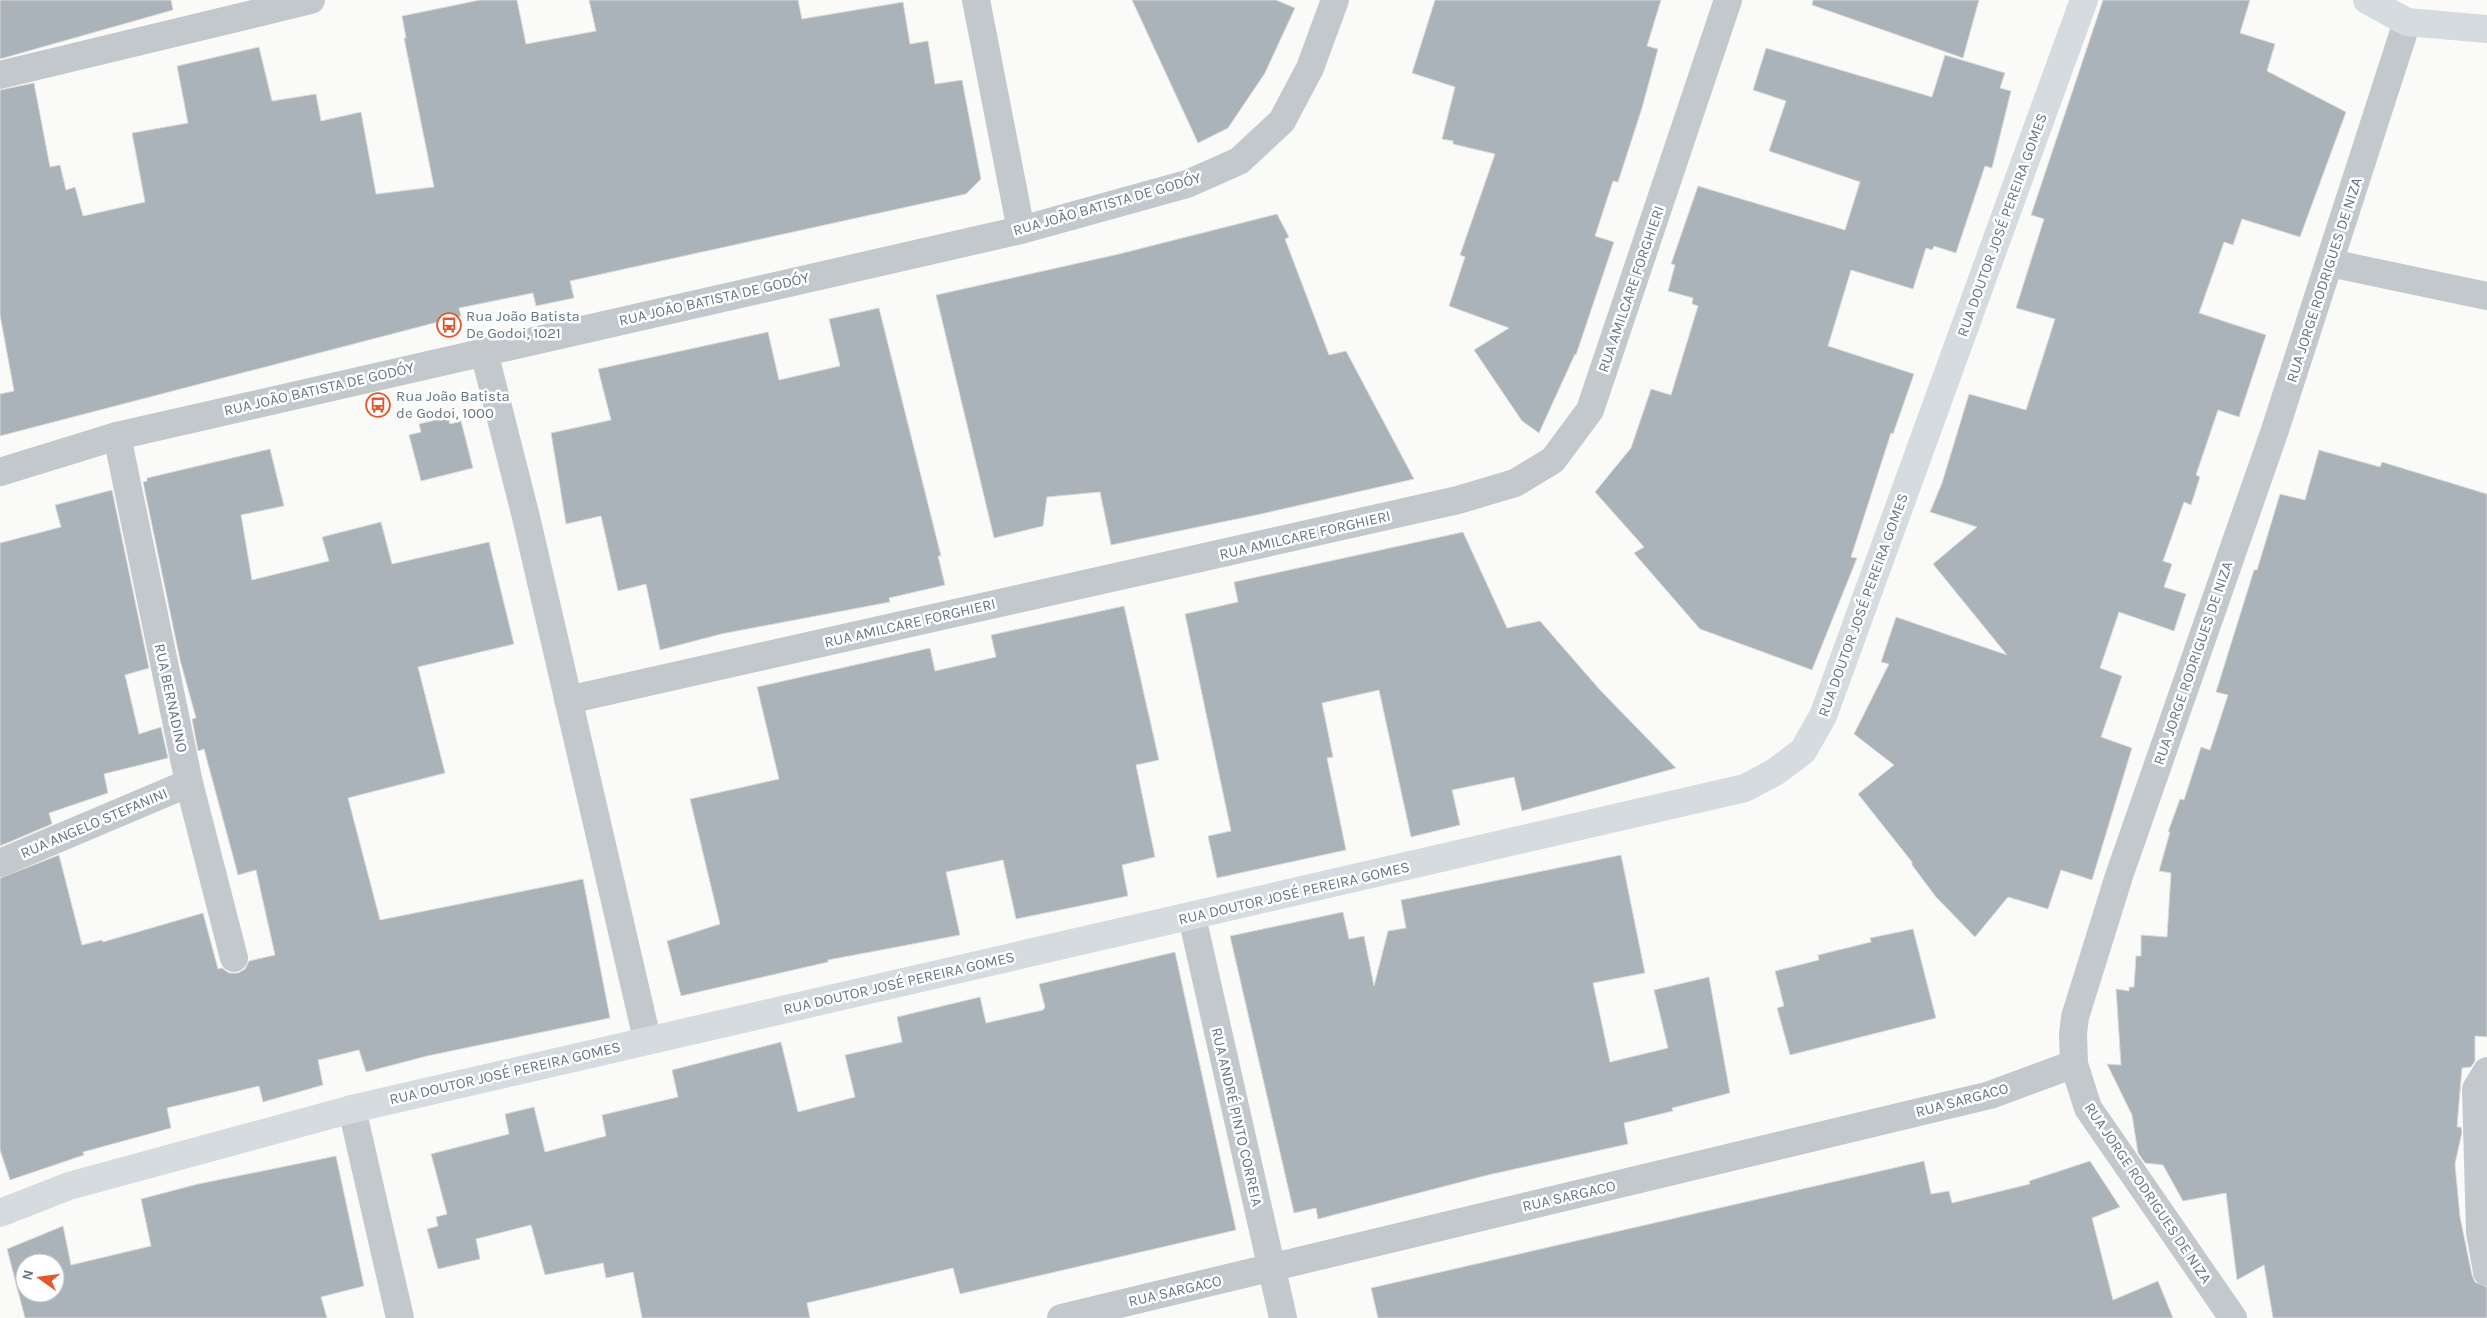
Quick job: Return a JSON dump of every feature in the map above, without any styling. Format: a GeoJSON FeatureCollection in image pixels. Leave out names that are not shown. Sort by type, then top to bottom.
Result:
{"type":"FeatureCollection","features":[{"type":"Feature","properties":{"kind":"main road","name":"RUA DOUTOR JOSÉ PEREIRA GOMES"},"geometry":{"type":"LineString","coordinates":[[0,1213],[69,1186],[352,1109],[647,1039],[1192,917],[1745,788],[1775,772],[1803,751],[1823,716],[2084,0]]}},
{"type":"Feature","properties":{"kind":"main road"},"geometry":{"type":"LineString","coordinates":[[2367,0],[2407,22],[2487,29]]}},
{"type":"Feature","properties":{"kind":"street"},"geometry":{"type":"LineString","coordinates":[[0,75],[312,0]]}},
{"type":"Feature","properties":{"kind":"street"},"geometry":{"type":"LineString","coordinates":[[976,0],[1021,230]]}},
{"type":"Feature","properties":{"kind":"street","name":"RUA JOÃO BATISTA DE GODÓY"},"geometry":{"type":"LineString","coordinates":[[0,472],[117,436],[1021,230],[1188,184],[1239,161],[1282,121],[1310,68],[1335,0]]}},
{"type":"Feature","properties":{"kind":"street","name":"RUA AMILCARE FORGHIERI"},"geometry":{"type":"LineString","coordinates":[[568,700],[1458,500],[1515,483],[1553,460],[1590,410],[1728,0]]}},
{"type":"Feature","properties":{"kind":"street","name":"RUA JORGE RODRIGUES DE NIZA"},"geometry":{"type":"LineString","coordinates":[[2233,1318],[2088,1108],[2074,1064],[2075,1017],[2119,876],[2270,443],[2407,22]]}},
{"type":"Feature","properties":{"kind":"street"},"geometry":{"type":"LineString","coordinates":[[2330,263],[2487,296]]}},
{"type":"Feature","properties":{"kind":"street"},"geometry":{"type":"LineString","coordinates":[[484,352],[526,517],[647,1039]]}},
{"type":"Feature","properties":{"kind":"street","name":"RUA BERNADINO"},"geometry":{"type":"LineString","coordinates":[[117,436],[189,783],[234,958]]}},
{"type":"Feature","properties":{"kind":"street","name":"RUA ANGELO STEFANINI"},"geometry":{"type":"LineString","coordinates":[[0,863],[189,783]]}},
{"type":"Feature","properties":{"kind":"street","name":"RUA ANDRÉ PINTO CORREIA"},"geometry":{"type":"LineString","coordinates":[[1192,917],[1283,1318]]}},
{"type":"Feature","properties":{"kind":"street","name":"RUA SARGACO"},"geometry":{"type":"LineString","coordinates":[[1060,1318],[1990,1095],[2074,1064]]}},
{"type":"Feature","properties":{"kind":"street"},"geometry":{"type":"LineString","coordinates":[[2487,1071],[2476,1089],[2480,1232],[2487,1272]]}},
{"type":"Feature","properties":{"kind":"street"},"geometry":{"type":"LineString","coordinates":[[352,1109],[400,1318]]}},
{"type":"Feature","properties":{"kind":"building"},"geometry":{"type":"Polygon","coordinates":[[[0,0],[171,0],[173,10],[0,59],[0,0]]]}},
{"type":"Feature","properties":{"kind":"building"},"geometry":{"type":"Polygon","coordinates":[[[480,0],[517,0],[526,44],[596,31],[589,0],[798,0],[802,19],[903,2],[910,44],[928,41],[935,84],[962,80],[981,179],[966,194],[570,281],[574,298],[536,306],[533,293],[459,308],[461,316],[0,436],[0,394],[14,391],[0,315],[0,90],[34,83],[50,167],[60,165],[66,190],[75,187],[83,216],[145,202],[132,133],[188,123],[177,66],[259,47],[272,101],[316,94],[321,121],[361,112],[376,194],[434,187],[404,38],[406,38],[402,16],[480,0]]]}},
{"type":"Feature","properties":{"kind":"building"},"geometry":{"type":"Polygon","coordinates":[[[1132,0],[1276,0],[1295,8],[1265,73],[1228,128],[1198,143],[1132,0]]]}},
{"type":"Feature","properties":{"kind":"building"},"geometry":{"type":"Polygon","coordinates":[[[1435,0],[1661,0],[1647,46],[1658,49],[1642,108],[1618,182],[1613,181],[1595,236],[1614,242],[1576,355],[1539,433],[1522,421],[1474,350],[1509,328],[1449,306],[1465,257],[1460,255],[1495,154],[1453,144],[1453,141],[1442,139],[1455,87],[1412,73],[1435,0]]]}},
{"type":"Feature","properties":{"kind":"building"},"geometry":{"type":"Polygon","coordinates":[[[1813,0],[1979,0],[1963,58],[1812,5],[1813,0]]]}},
{"type":"Feature","properties":{"kind":"building"},"geometry":{"type":"Polygon","coordinates":[[[2103,0],[2250,0],[2240,33],[2275,44],[2267,71],[2346,112],[2300,237],[2242,219],[2233,245],[2224,242],[2199,313],[2266,335],[2239,417],[2218,410],[2196,475],[2200,477],[2191,505],[2184,502],[2163,561],[2172,564],[2164,587],[2186,594],[2174,631],[2119,612],[2100,668],[2122,676],[2101,737],[2132,748],[2092,880],[2061,870],[2048,909],[2008,897],[1975,937],[1936,897],[1912,865],[1912,862],[1858,794],[1894,765],[1854,734],[1889,664],[1881,662],[1896,617],[2007,655],[1933,564],[1977,527],[1930,512],[1942,483],[1969,394],[2026,410],[2055,319],[2016,308],[2044,219],[2031,215],[2103,0]]]}},
{"type":"Feature","properties":{"kind":"building"},"geometry":{"type":"Polygon","coordinates":[[[1766,48],[1932,97],[1945,55],[2005,73],[2000,88],[2011,91],[1992,168],[1985,166],[1956,253],[1934,246],[1932,250],[1926,248],[1913,289],[1851,270],[1828,346],[1914,374],[1893,434],[1891,433],[1851,557],[1857,558],[1812,670],[1700,629],[1634,553],[1644,547],[1595,492],[1631,448],[1651,389],[1671,395],[1698,306],[1692,304],[1693,298],[1668,291],[1675,265],[1671,264],[1698,186],[1845,230],[1860,182],[1769,151],[1786,101],[1753,90],[1766,48]]]}},
{"type":"Feature","properties":{"kind":"building"},"geometry":{"type":"Polygon","coordinates":[[[1277,214],[1289,237],[1285,239],[1329,355],[1346,351],[1414,479],[1261,514],[1111,545],[1100,492],[1047,497],[1043,526],[994,538],[936,295],[1119,254],[1277,214]]]}},
{"type":"Feature","properties":{"kind":"building"},"geometry":{"type":"Polygon","coordinates":[[[879,308],[941,556],[938,556],[945,585],[889,598],[890,602],[721,634],[660,650],[646,584],[618,591],[601,516],[566,524],[551,433],[611,420],[598,369],[768,332],[779,380],[840,366],[829,319],[879,308]]]}},
{"type":"Feature","properties":{"kind":"building"},"geometry":{"type":"Polygon","coordinates":[[[448,417],[450,424],[461,421],[473,468],[421,481],[409,435],[421,432],[419,424],[448,417]]]}},
{"type":"Feature","properties":{"kind":"building"},"geometry":{"type":"Polygon","coordinates":[[[270,449],[284,506],[241,515],[252,580],[329,561],[322,537],[381,522],[392,564],[489,542],[514,644],[418,667],[445,773],[348,798],[380,920],[583,879],[610,1018],[427,1056],[366,1072],[359,1050],[318,1060],[323,1085],[263,1102],[259,1086],[167,1108],[171,1128],[83,1152],[84,1155],[10,1180],[0,1150],[0,878],[59,855],[82,945],[102,940],[103,942],[203,913],[218,969],[222,968],[229,973],[238,973],[245,969],[249,961],[275,955],[256,870],[238,875],[204,749],[198,751],[192,719],[196,718],[180,660],[143,482],[147,481],[147,478],[270,449]]]}},
{"type":"Feature","properties":{"kind":"building"},"geometry":{"type":"Polygon","coordinates":[[[2319,450],[2380,467],[2382,462],[2487,494],[2487,1037],[2475,1036],[2475,1061],[2471,1067],[2462,1068],[2457,1127],[2461,1127],[2462,1132],[2455,1164],[2460,1217],[2472,1275],[2475,1282],[2487,1287],[2487,1318],[2273,1318],[2264,1265],[2237,1280],[2226,1193],[2183,1201],[2163,1165],[2145,1163],[2138,1153],[2132,1115],[2107,1064],[2121,1065],[2116,989],[2129,991],[2129,987],[2134,987],[2136,956],[2141,956],[2141,935],[2167,937],[2171,873],[2159,871],[2170,832],[2168,832],[2180,799],[2184,800],[2201,747],[2210,750],[2228,695],[2216,692],[2280,494],[2305,500],[2319,450]]]}},
{"type":"Feature","properties":{"kind":"building"},"geometry":{"type":"Polygon","coordinates":[[[112,490],[149,668],[125,675],[139,734],[161,727],[168,758],[104,774],[108,793],[49,813],[52,824],[0,846],[0,543],[61,527],[55,505],[112,490]]]}},
{"type":"Feature","properties":{"kind":"building"},"geometry":{"type":"Polygon","coordinates":[[[1463,532],[1507,628],[1540,621],[1600,690],[1676,768],[1522,811],[1514,777],[1452,790],[1460,825],[1411,837],[1379,690],[1322,703],[1333,757],[1327,758],[1346,850],[1217,878],[1208,836],[1231,831],[1185,614],[1238,602],[1234,582],[1463,532]]]}},
{"type":"Feature","properties":{"kind":"building"},"geometry":{"type":"Polygon","coordinates":[[[1124,606],[1159,760],[1136,765],[1155,857],[1122,865],[1128,896],[1016,919],[1003,860],[946,872],[960,935],[828,960],[828,962],[681,996],[667,941],[720,924],[690,799],[779,779],[757,687],[930,648],[935,671],[996,657],[991,635],[1124,606]]]}},
{"type":"Feature","properties":{"kind":"building"},"geometry":{"type":"Polygon","coordinates":[[[1621,855],[1645,973],[1593,983],[1610,1062],[1668,1048],[1654,990],[1709,977],[1730,1093],[1672,1108],[1673,1111],[1624,1123],[1628,1144],[1488,1175],[1318,1219],[1316,1208],[1294,1213],[1230,936],[1343,912],[1349,939],[1364,936],[1374,986],[1388,931],[1406,928],[1401,900],[1621,855]]]}},
{"type":"Feature","properties":{"kind":"building"},"geometry":{"type":"Polygon","coordinates":[[[1913,929],[1936,1018],[1790,1055],[1777,1008],[1784,1006],[1775,971],[1819,960],[1818,955],[1871,942],[1870,938],[1913,929]]]}},
{"type":"Feature","properties":{"kind":"building"},"geometry":{"type":"Polygon","coordinates":[[[1175,952],[1236,1230],[960,1294],[953,1268],[807,1303],[810,1318],[642,1318],[633,1272],[606,1278],[603,1263],[545,1275],[531,1225],[476,1239],[480,1259],[438,1269],[427,1229],[438,1226],[436,1217],[447,1214],[431,1154],[509,1134],[505,1114],[534,1107],[545,1152],[606,1136],[602,1115],[678,1097],[672,1070],[781,1042],[798,1112],[855,1097],[845,1055],[902,1042],[897,1017],[980,997],[986,1023],[1043,1010],[1045,1007],[1039,984],[1175,952]]]}},
{"type":"Feature","properties":{"kind":"building"},"geometry":{"type":"Polygon","coordinates":[[[336,1156],[364,1286],[321,1297],[327,1318],[25,1318],[21,1303],[65,1303],[65,1253],[15,1253],[15,1280],[7,1249],[63,1226],[71,1265],[151,1246],[141,1199],[198,1184],[336,1156]]]}},
{"type":"Feature","properties":{"kind":"building"},"geometry":{"type":"Polygon","coordinates":[[[1924,1161],[1931,1194],[1949,1191],[1952,1203],[2030,1184],[2029,1181],[2090,1161],[2120,1207],[2092,1218],[2113,1300],[2158,1281],[2173,1318],[1378,1318],[1371,1288],[1924,1161]]]}},
{"type":"Feature","properties":{"kind":"place","name":"Rua João Batista De Godoi, 1021"},"geometry":{"type":"Point","coordinates":[449,325]}},
{"type":"Feature","properties":{"kind":"place","name":"Rua João Batista de Godoi, 1000"},"geometry":{"type":"Point","coordinates":[378,405]}}]}
